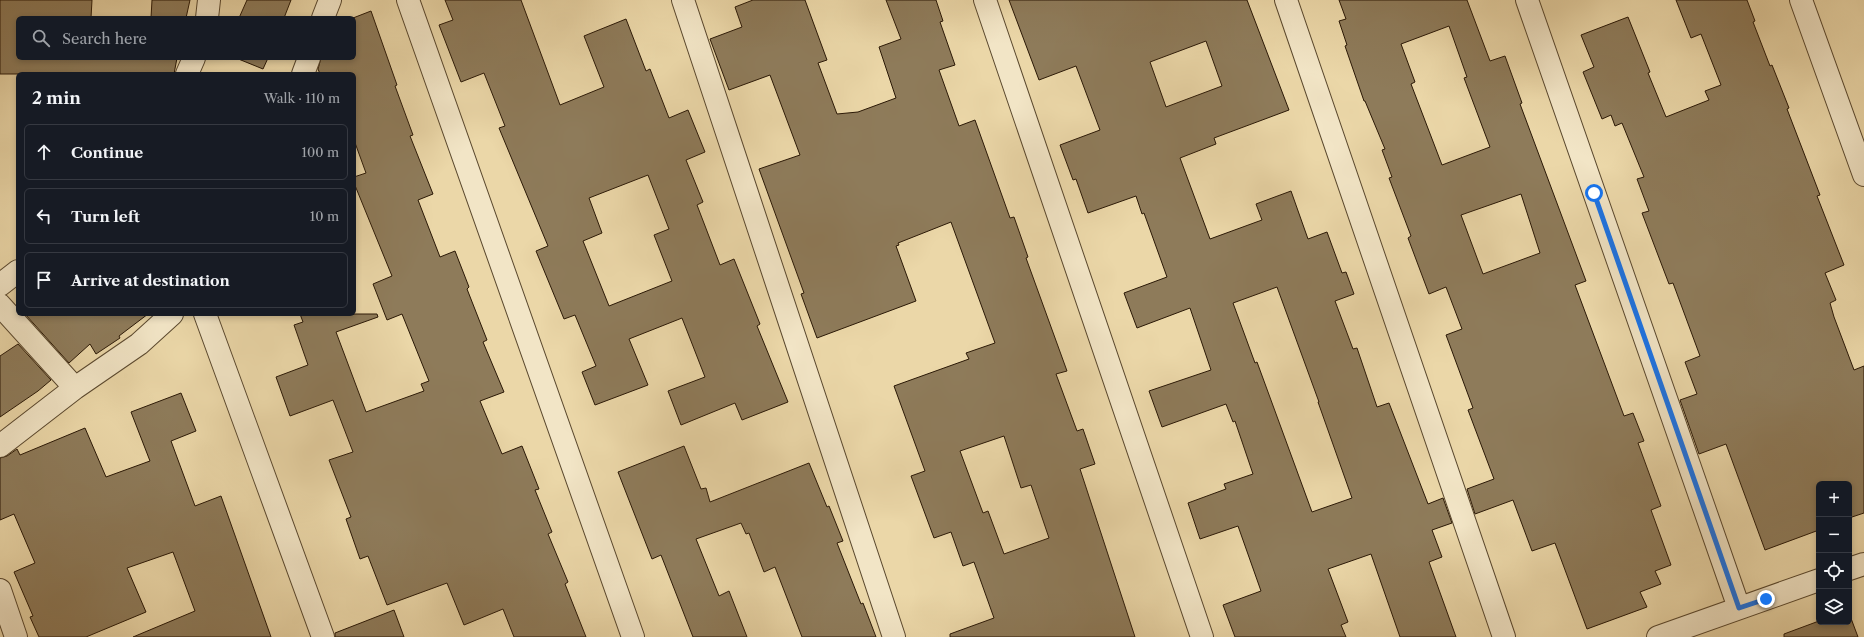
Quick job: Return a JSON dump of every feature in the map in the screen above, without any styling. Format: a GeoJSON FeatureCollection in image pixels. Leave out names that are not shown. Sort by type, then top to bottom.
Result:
{"type":"FeatureCollection","features":[{"type":"Feature","properties":{"kind":"street"},"geometry":{"type":"LineString","coordinates":[[207,16],[209,0]]}},
{"type":"Feature","properties":{"kind":"street"},"geometry":{"type":"LineString","coordinates":[[324,16],[330,0]]}},
{"type":"Feature","properties":{"kind":"street"},"geometry":{"type":"LineString","coordinates":[[408,0],[633,637]]}},
{"type":"Feature","properties":{"kind":"street"},"geometry":{"type":"LineString","coordinates":[[683,0],[894,637]]}},
{"type":"Feature","properties":{"kind":"street"},"geometry":{"type":"LineString","coordinates":[[985,0],[1202,637]]}},
{"type":"Feature","properties":{"kind":"street"},"geometry":{"type":"LineString","coordinates":[[1286,0],[1504,637]]}},
{"type":"Feature","properties":{"kind":"street"},"geometry":{"type":"LineString","coordinates":[[1527,0],[1739,608]]}},
{"type":"Feature","properties":{"kind":"street"},"geometry":{"type":"LineString","coordinates":[[1800,0],[1864,175]]}},
{"type":"Feature","properties":{"kind":"street"},"geometry":{"type":"LineString","coordinates":[[188,72],[193,60]]}},
{"type":"Feature","properties":{"kind":"street"},"geometry":{"type":"LineString","coordinates":[[304,72],[308,60]]}},
{"type":"Feature","properties":{"kind":"street"},"geometry":{"type":"LineString","coordinates":[[0,285],[16,273]]}},
{"type":"Feature","properties":{"kind":"street"},"geometry":{"type":"LineString","coordinates":[[0,305],[75,388]]}},
{"type":"Feature","properties":{"kind":"street"},"geometry":{"type":"LineString","coordinates":[[0,446],[75,388],[139,344],[170,316]]}},
{"type":"Feature","properties":{"kind":"street"},"geometry":{"type":"LineString","coordinates":[[205,316],[323,637]]}},
{"type":"Feature","properties":{"kind":"street"},"geometry":{"type":"LineString","coordinates":[[1852,568],[1864,564]]}},
{"type":"Feature","properties":{"kind":"street"},"geometry":{"type":"LineString","coordinates":[[1658,637],[1816,581]]}},
{"type":"Feature","properties":{"kind":"street"},"geometry":{"type":"LineString","coordinates":[[0,590],[16,637]]}},
{"type":"Feature","properties":{"kind":"building"},"geometry":{"type":"Polygon","coordinates":[[[0,0],[92,0],[91,16],[16,16],[16,60],[177,60],[174,72],[16,72],[16,74],[0,74],[0,0]]]}},
{"type":"Feature","properties":{"kind":"building"},"geometry":{"type":"Polygon","coordinates":[[[152,0],[190,0],[186,16],[151,16],[152,0]]]}},
{"type":"Feature","properties":{"kind":"building"},"geometry":{"type":"Polygon","coordinates":[[[247,0],[291,0],[285,16],[240,16],[247,0]]]}},
{"type":"Feature","properties":{"kind":"building"},"geometry":{"type":"Polygon","coordinates":[[[445,0],[521,0],[560,105],[604,87],[584,36],[626,19],[646,71],[650,69],[669,118],[688,110],[705,152],[686,160],[703,202],[697,205],[720,265],[734,259],[760,324],[757,326],[788,402],[742,420],[735,403],[681,425],[668,391],[705,377],[682,318],[629,339],[648,385],[595,405],[582,372],[596,366],[575,315],[564,319],[536,251],[548,246],[499,128],[505,126],[484,73],[461,82],[439,25],[453,20],[445,0]],[[648,175],[589,198],[602,233],[583,241],[609,306],[672,281],[654,235],[669,229],[648,175]]]}},
{"type":"Feature","properties":{"kind":"building"},"geometry":{"type":"Polygon","coordinates":[[[753,0],[805,0],[827,60],[818,63],[837,114],[858,112],[896,98],[879,47],[901,39],[886,0],[936,0],[943,21],[940,22],[955,65],[939,70],[959,126],[975,120],[1010,218],[1014,217],[1028,257],[1026,258],[1067,371],[1056,374],[1077,431],[1083,429],[1095,464],[1080,469],[1135,637],[950,637],[950,634],[994,618],[974,562],[963,566],[951,532],[934,538],[911,476],[925,471],[894,386],[969,359],[966,353],[995,343],[951,222],[898,243],[899,245],[896,246],[916,301],[817,338],[801,294],[804,293],[759,169],[800,155],[770,75],[729,90],[710,39],[742,27],[735,7],[753,0]],[[1004,436],[960,451],[983,513],[988,511],[1004,554],[1049,538],[1031,485],[1021,488],[1004,436]]]}},
{"type":"Feature","properties":{"kind":"building"},"geometry":{"type":"Polygon","coordinates":[[[1009,0],[1247,0],[1289,110],[1214,138],[1216,144],[1180,158],[1210,239],[1262,220],[1256,204],[1291,191],[1308,239],[1327,232],[1342,273],[1346,272],[1354,294],[1335,301],[1353,349],[1357,348],[1377,407],[1389,403],[1428,504],[1443,498],[1452,523],[1432,530],[1442,557],[1429,562],[1456,637],[1400,637],[1371,554],[1328,569],[1348,622],[1341,625],[1346,637],[1235,637],[1223,605],[1261,591],[1238,526],[1200,539],[1188,503],[1226,489],[1224,484],[1253,474],[1235,421],[1233,422],[1226,404],[1162,427],[1149,391],[1211,370],[1190,308],[1137,328],[1124,293],[1167,277],[1144,213],[1142,214],[1136,196],[1088,213],[1076,179],[1073,180],[1060,145],[1100,130],[1076,66],[1039,80],[1009,0]],[[1206,41],[1150,62],[1166,107],[1222,86],[1206,41]],[[1277,287],[1233,303],[1255,363],[1257,362],[1312,512],[1352,498],[1277,287]]]}},
{"type":"Feature","properties":{"kind":"building"},"geometry":{"type":"Polygon","coordinates":[[[1339,0],[1467,0],[1490,61],[1505,56],[1522,103],[1520,104],[1586,281],[1575,285],[1624,416],[1633,413],[1644,441],[1638,443],[1661,506],[1651,510],[1671,565],[1655,571],[1661,584],[1640,592],[1647,607],[1587,629],[1555,543],[1532,551],[1513,500],[1475,514],[1467,489],[1494,479],[1468,410],[1473,408],[1446,335],[1462,329],[1446,287],[1429,294],[1408,238],[1411,236],[1389,178],[1392,177],[1382,150],[1385,149],[1364,101],[1345,46],[1347,45],[1339,21],[1346,19],[1339,0]],[[1449,26],[1401,44],[1415,82],[1411,84],[1442,165],[1490,147],[1464,78],[1467,77],[1449,26]],[[1521,194],[1461,215],[1483,274],[1540,253],[1521,194]]]}},
{"type":"Feature","properties":{"kind":"building"},"geometry":{"type":"Polygon","coordinates":[[[1676,0],[1747,0],[1755,21],[1753,22],[1770,66],[1772,65],[1789,108],[1787,109],[1820,195],[1817,196],[1844,265],[1825,273],[1836,300],[1830,303],[1834,317],[1854,370],[1864,366],[1864,513],[1852,517],[1852,481],[1816,481],[1816,531],[1765,550],[1726,444],[1699,454],[1680,400],[1697,394],[1685,362],[1700,356],[1673,283],[1669,284],[1642,213],[1649,211],[1637,179],[1644,177],[1622,123],[1615,126],[1611,115],[1602,119],[1583,72],[1594,67],[1581,35],[1628,17],[1666,117],[1709,100],[1705,91],[1721,85],[1701,34],[1691,38],[1676,0]]]}},
{"type":"Feature","properties":{"kind":"building"},"geometry":{"type":"Polygon","coordinates":[[[371,11],[397,85],[395,86],[413,135],[410,136],[433,194],[418,200],[440,257],[455,251],[469,287],[467,289],[487,340],[483,342],[504,392],[480,401],[502,454],[522,446],[539,489],[535,490],[552,532],[548,534],[568,582],[565,584],[586,637],[514,637],[503,609],[464,625],[447,583],[387,605],[368,556],[360,559],[346,519],[351,517],[329,460],[353,452],[333,400],[290,416],[276,377],[308,365],[294,325],[303,322],[301,316],[356,316],[356,314],[377,314],[378,317],[336,332],[366,412],[424,391],[421,384],[429,381],[402,314],[387,320],[373,284],[392,276],[356,188],[356,176],[366,173],[356,146],[356,72],[319,72],[318,69],[320,60],[356,60],[356,17],[371,11]]]}},
{"type":"Feature","properties":{"kind":"building"},"geometry":{"type":"Polygon","coordinates":[[[241,60],[267,60],[263,69],[241,60]]]}},
{"type":"Feature","properties":{"kind":"building"},"geometry":{"type":"Polygon","coordinates":[[[27,316],[145,316],[119,336],[120,338],[96,354],[90,344],[69,363],[27,316]]]}},
{"type":"Feature","properties":{"kind":"building"},"geometry":{"type":"Polygon","coordinates":[[[18,344],[51,380],[38,391],[0,417],[0,356],[18,344]]]}},
{"type":"Feature","properties":{"kind":"building"},"geometry":{"type":"Polygon","coordinates":[[[181,393],[196,431],[171,441],[195,506],[221,496],[271,637],[133,637],[195,611],[173,552],[127,568],[146,612],[86,637],[39,637],[30,617],[33,616],[14,572],[35,563],[14,514],[0,520],[0,458],[7,456],[17,449],[20,455],[85,428],[106,477],[150,461],[131,412],[181,393]]]}},
{"type":"Feature","properties":{"kind":"building"},"geometry":{"type":"Polygon","coordinates":[[[684,446],[701,489],[706,488],[710,502],[809,463],[843,541],[837,543],[861,604],[863,603],[876,637],[802,637],[775,567],[764,572],[749,533],[746,534],[741,523],[696,539],[719,596],[729,591],[747,637],[693,637],[661,555],[652,559],[618,472],[684,446]]]}},
{"type":"Feature","properties":{"kind":"building"},"geometry":{"type":"Polygon","coordinates":[[[394,610],[404,637],[335,637],[335,633],[394,610]]]}},
{"type":"Feature","properties":{"kind":"building"},"geometry":{"type":"Polygon","coordinates":[[[1852,621],[1858,637],[1784,637],[1784,634],[1816,622],[1816,625],[1852,625],[1852,621]]]}},
{"type":"Feature","properties":{"kind":"route"},"geometry":{"type":"LineString","coordinates":[[1594,193],[1739,608],[1766,599]]}}]}
